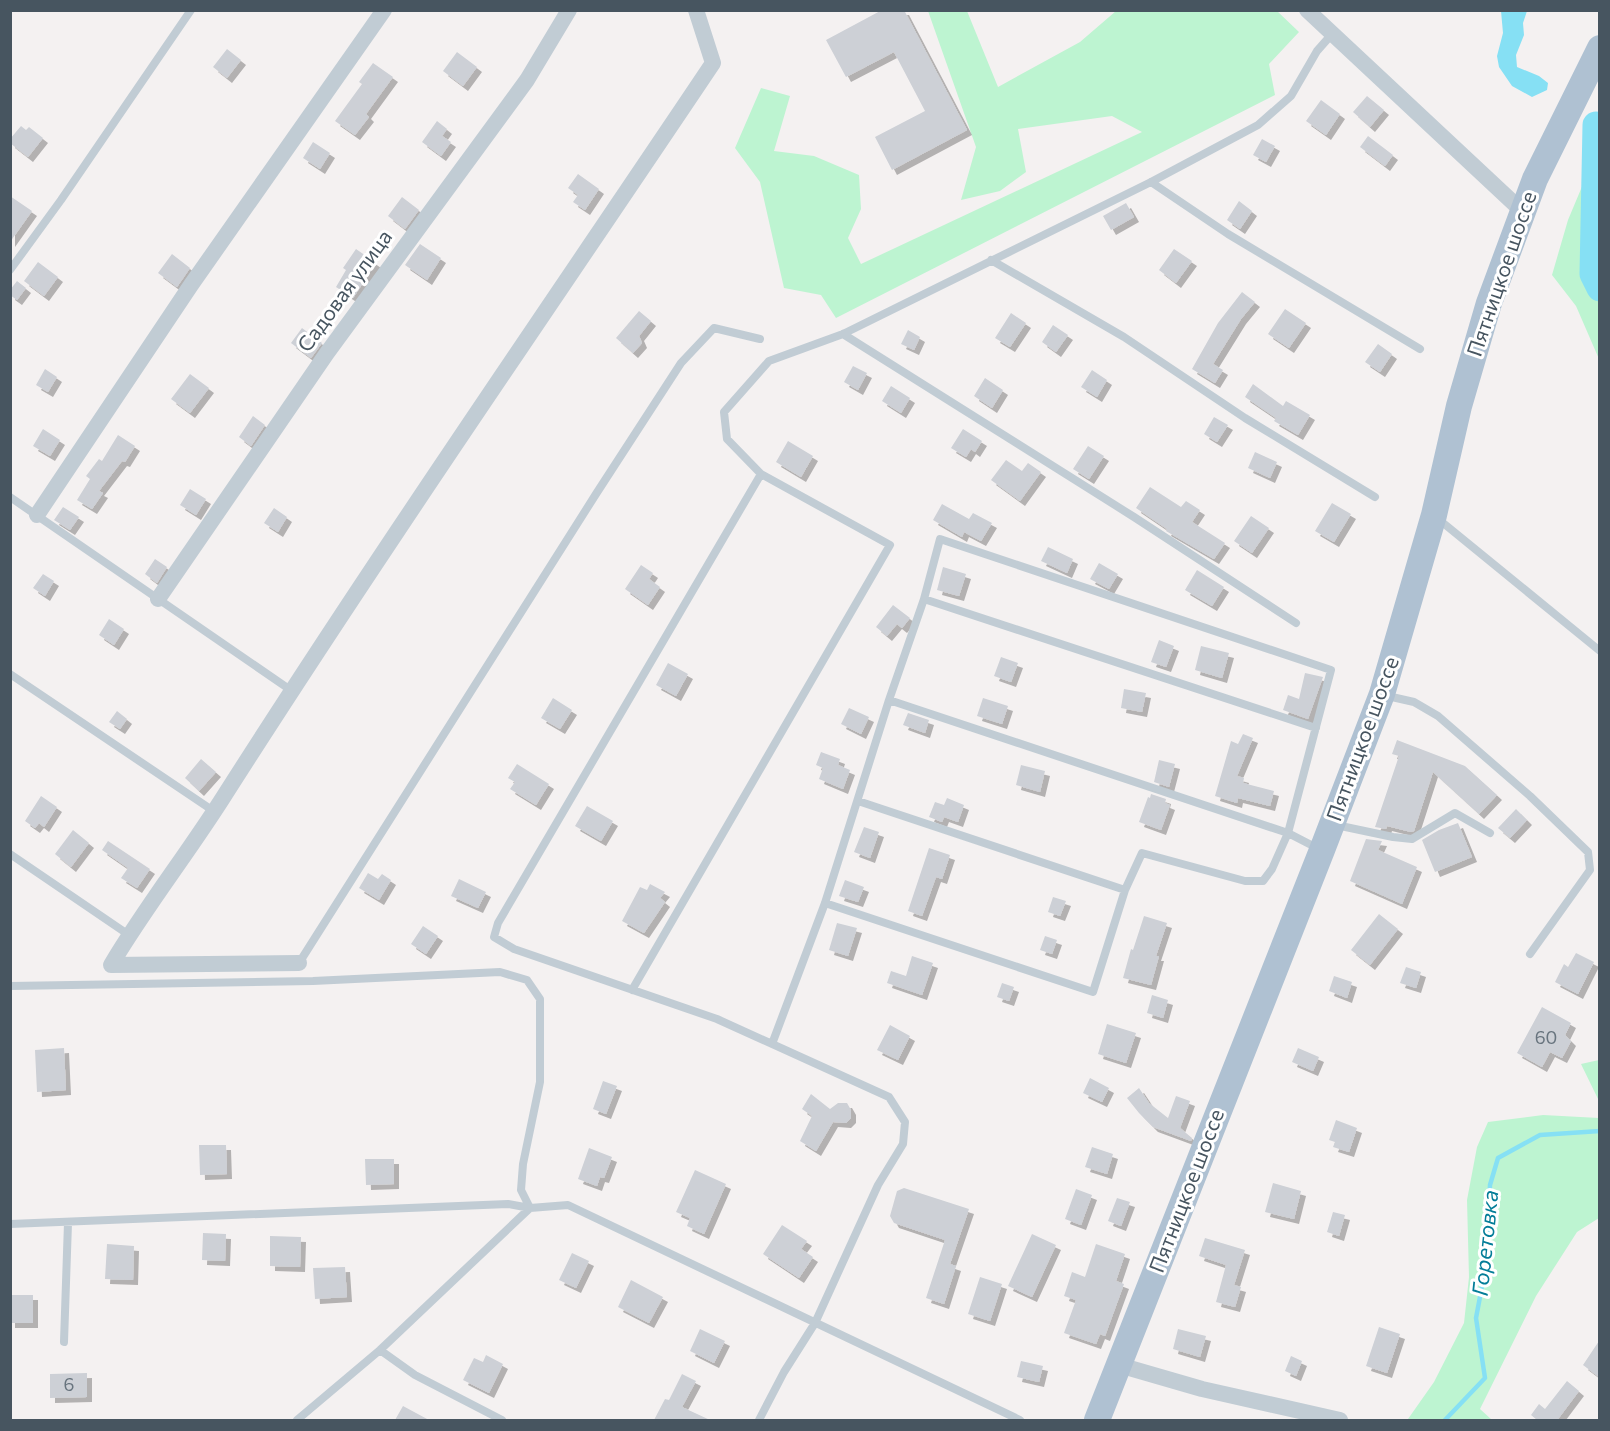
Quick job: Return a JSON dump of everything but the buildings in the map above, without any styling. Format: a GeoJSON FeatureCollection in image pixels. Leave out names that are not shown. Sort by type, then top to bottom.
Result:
{"type":"FeatureCollection","features":[{"type":"Feature","properties":{"kind":"main road","name":"Пятницкое шоссе"},"geometry":{"type":"LineString","coordinates":[[1097,1420],[1382,694],[1434,515],[1460,406],[1489,303],[1535,179],[1599,48]]}},
{"type":"Feature","properties":{"kind":"street"},"geometry":{"type":"LineString","coordinates":[[37,515],[191,285],[384,10]]}},
{"type":"Feature","properties":{"kind":"street","name":"Садовая улица"},"geometry":{"type":"LineString","coordinates":[[158,599],[327,353],[527,80],[569,10]]}},
{"type":"Feature","properties":{"kind":"street"},"geometry":{"type":"LineString","coordinates":[[300,963],[111,965],[713,63],[696,10]]}},
{"type":"Feature","properties":{"kind":"street"},"geometry":{"type":"LineString","coordinates":[[1307,10],[1522,211]]}},
{"type":"Feature","properties":{"kind":"street"},"geometry":{"type":"LineString","coordinates":[[1119,1365],[1202,1389],[1340,1420]]}},
{"type":"Feature","properties":{"kind":"lane"},"geometry":{"type":"LineString","coordinates":[[10,270],[61,200],[191,10]]}},
{"type":"Feature","properties":{"kind":"lane"},"geometry":{"type":"LineString","coordinates":[[632,990],[890,545],[761,474],[727,439],[724,412],[769,361],[843,334],[1151,182],[1258,125],[1291,96],[1317,51],[1332,34]]}},
{"type":"Feature","properties":{"kind":"lane"},"geometry":{"type":"LineString","coordinates":[[1151,182],[1228,234],[1420,349]]}},
{"type":"Feature","properties":{"kind":"lane"},"geometry":{"type":"LineString","coordinates":[[991,260],[1124,337],[1245,418],[1375,497]]}},
{"type":"Feature","properties":{"kind":"lane"},"geometry":{"type":"LineString","coordinates":[[300,963],[681,363],[714,328],[760,339]]}},
{"type":"Feature","properties":{"kind":"lane"},"geometry":{"type":"LineString","coordinates":[[843,334],[1134,517],[1296,623]]}},
{"type":"Feature","properties":{"kind":"lane"},"geometry":{"type":"LineString","coordinates":[[759,1420],[784,1372],[815,1323],[878,1185],[903,1144],[905,1122],[889,1097],[717,1019],[514,949],[494,938],[498,923],[761,474]]}},
{"type":"Feature","properties":{"kind":"lane"},"geometry":{"type":"LineString","coordinates":[[10,497],[292,691]]}},
{"type":"Feature","properties":{"kind":"lane"},"geometry":{"type":"LineString","coordinates":[[1434,515],[1599,651]]}},
{"type":"Feature","properties":{"kind":"lane"},"geometry":{"type":"LineString","coordinates":[[772,1044],[825,903],[889,700],[924,599],[940,539],[1332,670],[1287,833],[1272,869],[1263,881],[1245,881],[1142,853],[1125,890],[1093,992],[825,903]]}},
{"type":"Feature","properties":{"kind":"lane"},"geometry":{"type":"LineString","coordinates":[[924,599],[1316,728]]}},
{"type":"Feature","properties":{"kind":"lane"},"geometry":{"type":"LineString","coordinates":[[10,674],[214,812]]}},
{"type":"Feature","properties":{"kind":"lane"},"geometry":{"type":"LineString","coordinates":[[1382,694],[1414,702],[1438,716],[1530,796],[1588,852],[1590,870],[1530,954]]}},
{"type":"Feature","properties":{"kind":"lane"},"geometry":{"type":"LineString","coordinates":[[889,700],[1287,833],[1322,850]]}},
{"type":"Feature","properties":{"kind":"lane"},"geometry":{"type":"LineString","coordinates":[[858,801],[1125,890]]}},
{"type":"Feature","properties":{"kind":"lane"},"geometry":{"type":"LineString","coordinates":[[1332,824],[1412,839],[1455,813],[1490,832]]}},
{"type":"Feature","properties":{"kind":"lane"},"geometry":{"type":"LineString","coordinates":[[10,854],[129,935]]}},
{"type":"Feature","properties":{"kind":"lane"},"geometry":{"type":"LineString","coordinates":[[10,986],[313,981],[500,972],[527,980],[540,999],[540,1082],[521,1190],[530,1209]]}},
{"type":"Feature","properties":{"kind":"lane"},"geometry":{"type":"LineString","coordinates":[[10,1224],[508,1204],[530,1209],[568,1205],[1020,1420]]}},
{"type":"Feature","properties":{"kind":"lane"},"geometry":{"type":"LineString","coordinates":[[297,1420],[380,1350],[530,1209]]}},
{"type":"Feature","properties":{"kind":"lane"},"geometry":{"type":"LineString","coordinates":[[64,1342],[68,1223]]}},
{"type":"Feature","properties":{"kind":"lane"},"geometry":{"type":"LineString","coordinates":[[380,1350],[415,1375],[502,1420]]}},
{"type":"Feature","properties":{"kind":"green space"},"geometry":{"type":"Polygon","coordinates":[[[928,11],[967,11],[998,87],[1080,42],[1116,11],[1277,11],[1299,32],[1269,64],[1275,95],[836,318],[821,295],[784,288],[760,182],[735,148],[761,88],[790,96],[774,151],[814,156],[859,175],[861,209],[848,238],[861,264],[1142,132],[1112,116],[1018,129],[1026,172],[1000,191],[961,200],[976,147],[928,11]]]}},
{"type":"Feature","properties":{"kind":"green space"},"geometry":{"type":"Polygon","coordinates":[[[1599,146],[1599,359],[1576,306],[1552,275],[1568,220],[1599,146]]]}},
{"type":"Feature","properties":{"kind":"green space"},"geometry":{"type":"Polygon","coordinates":[[[1600,1060],[1599,1101],[1581,1064],[1600,1060]]]}},
{"type":"Feature","properties":{"kind":"green space"},"geometry":{"type":"Polygon","coordinates":[[[1543,1115],[1599,1118],[1599,1218],[1577,1232],[1536,1296],[1480,1409],[1492,1420],[1408,1419],[1434,1382],[1464,1323],[1469,1277],[1467,1200],[1477,1147],[1488,1122],[1543,1115]]]}},
{"type":"Feature","properties":{"kind":"water"},"geometry":{"type":"Polygon","coordinates":[[[1501,11],[1527,11],[1523,23],[1524,35],[1516,55],[1517,67],[1539,76],[1548,83],[1547,90],[1532,97],[1512,86],[1499,67],[1497,56],[1503,33],[1501,11]]]}},
{"type":"Feature","properties":{"kind":"waterway","name":"Горетовка"},"geometry":{"type":"LineString","coordinates":[[1596,125],[1593,274],[1600,288]]}},
{"type":"Feature","properties":{"kind":"waterway","name":"Горетовка"},"geometry":{"type":"LineString","coordinates":[[1594,212],[1600,215]]}},
{"type":"Feature","properties":{"kind":"waterway","name":"Горетовка"},"geometry":{"type":"LineString","coordinates":[[1445,1420],[1485,1378],[1476,1318],[1487,1260],[1490,1185],[1498,1158],[1540,1135],[1600,1131]]}}]}
